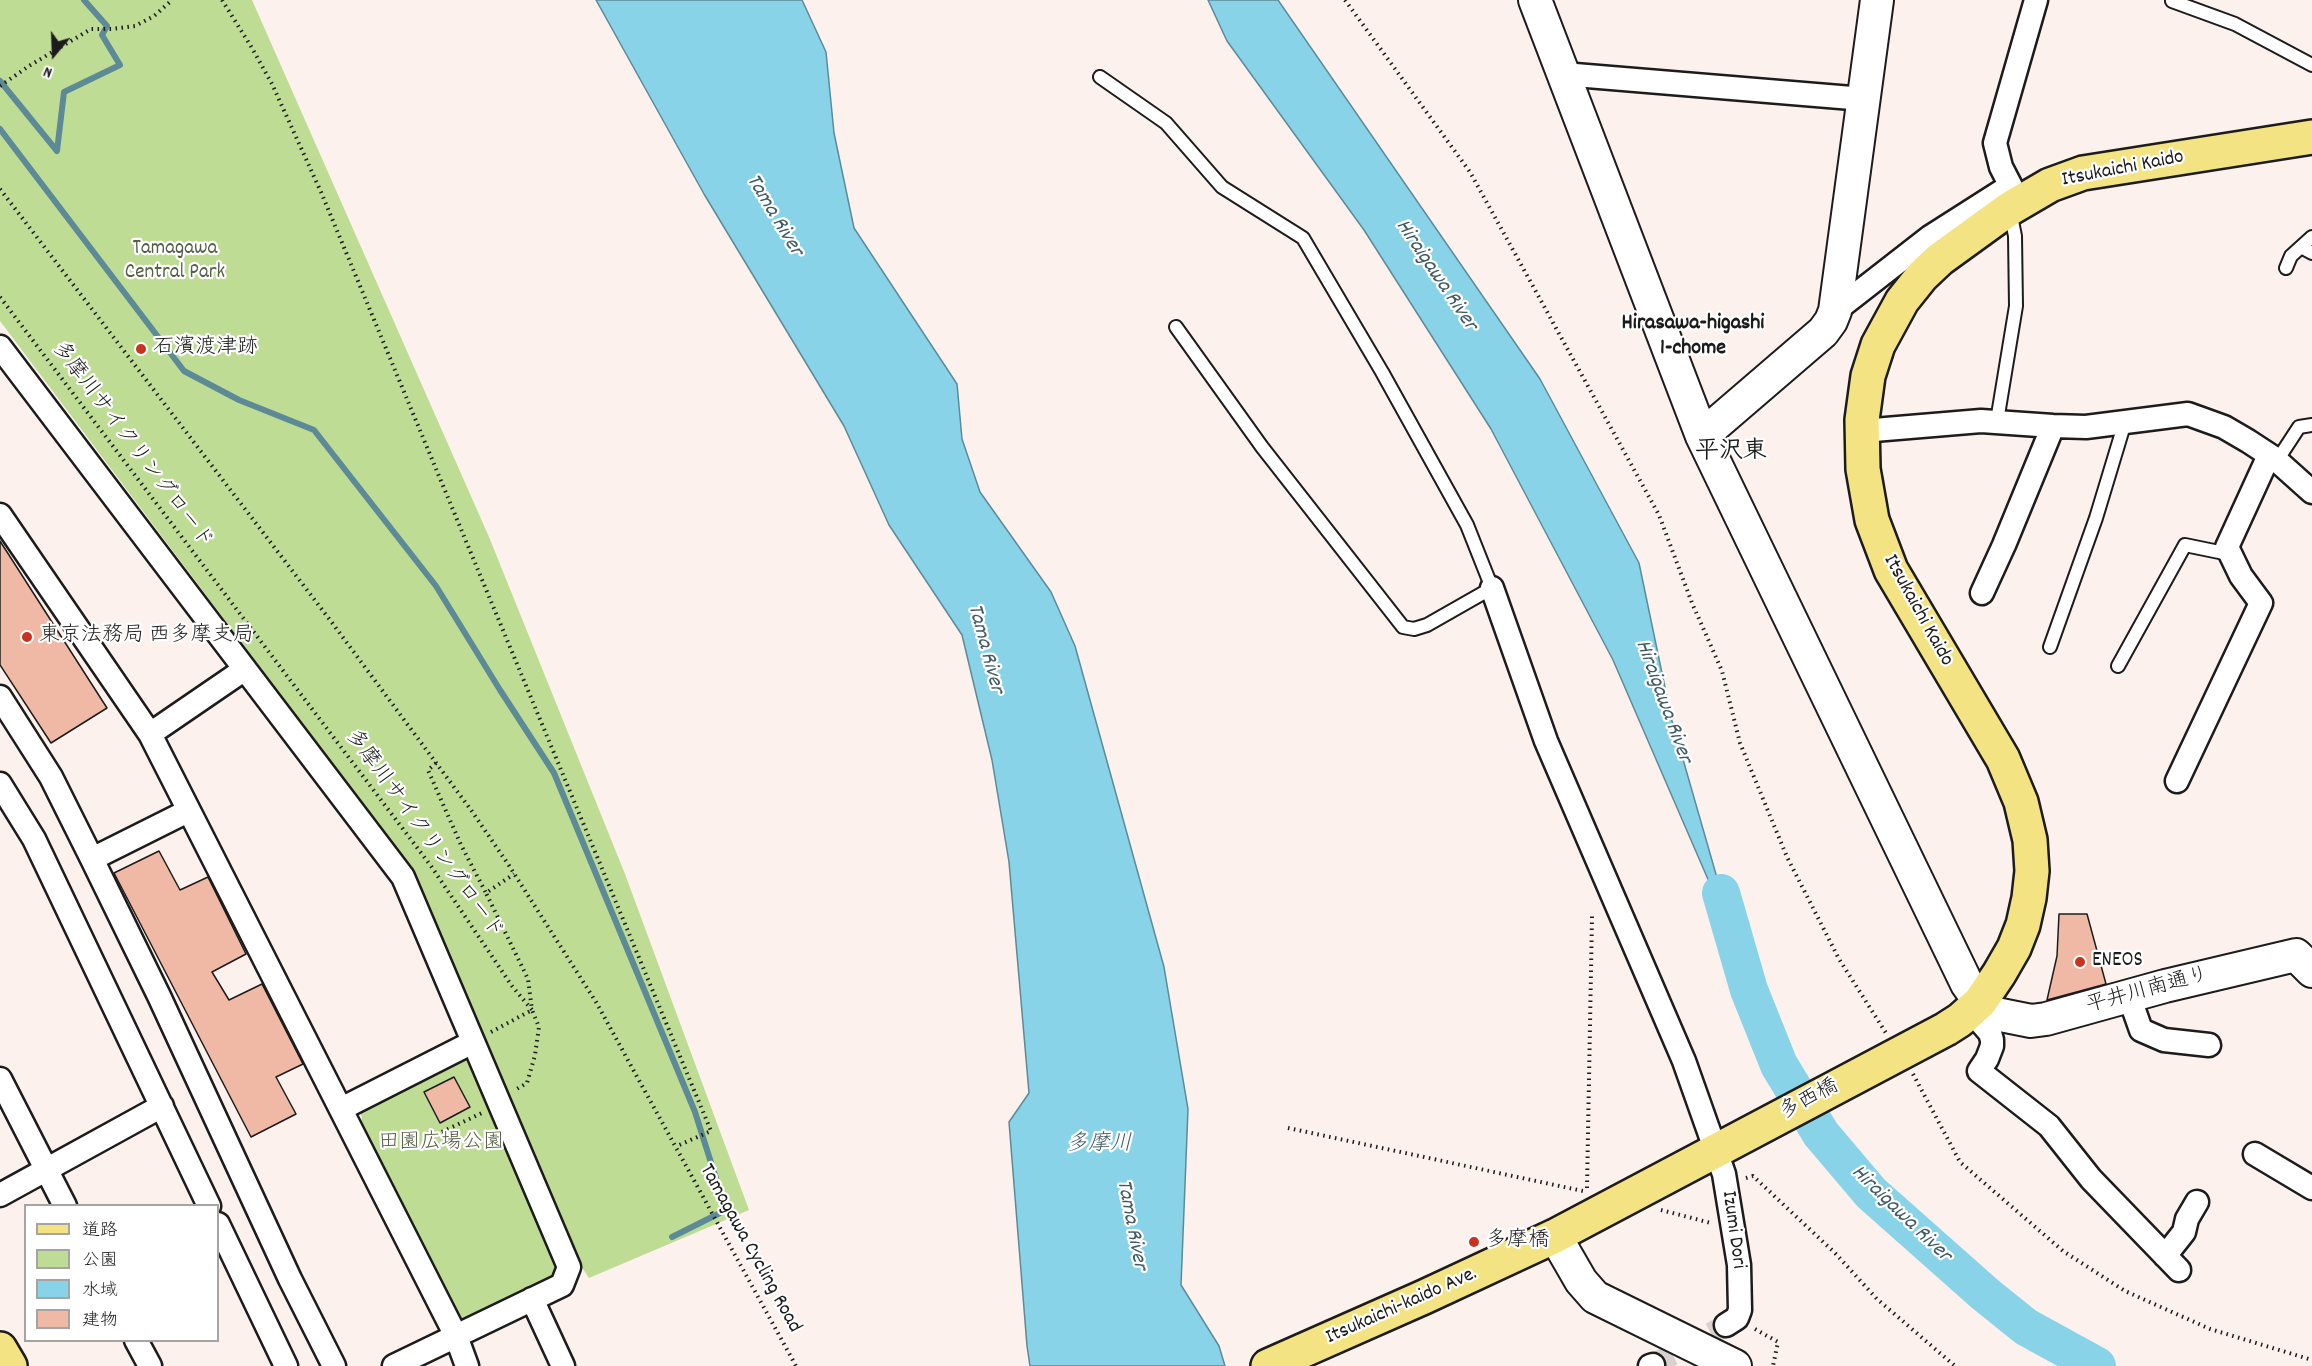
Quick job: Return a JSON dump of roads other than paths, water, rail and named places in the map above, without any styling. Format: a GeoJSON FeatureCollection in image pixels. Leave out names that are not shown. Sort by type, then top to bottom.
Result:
{"type":"FeatureCollection","features":[{"type":"Feature","properties":{"kind":"main road","name":"Itsukaichi Kaido"},"geometry":{"type":"LineString","coordinates":[[1897,1054],[1946,1029],[1976,1006],[2004,966],[2023,925],[2030,889],[2030,840],[2021,802],[2003,759],[1907,599],[1883,553],[1867,504],[1863,469],[1863,408],[1871,368],[1882,336],[1902,301],[1922,276],[2013,199],[2083,173],[2312,137]]}},
{"type":"Feature","properties":{"kind":"main road","name":"多西橋"},"geometry":{"type":"LineString","coordinates":[[1721,1148],[1897,1054]]}},
{"type":"Feature","properties":{"kind":"main road","name":"Itsukaichi-kaido Ave."},"geometry":{"type":"LineString","coordinates":[[1268,1366],[1555,1236],[1721,1148]]}},
{"type":"Feature","properties":{"kind":"main road"},"geometry":{"type":"LineString","coordinates":[[0,1349],[9,1366]]}},
{"type":"Feature","properties":{"kind":"street"},"geometry":{"type":"LineString","coordinates":[[1535,0],[1702,436],[1990,1033],[1992,1046],[1979,1071],[2049,1126],[2091,1179],[2172,1263],[2187,1219],[2197,1202]]}},
{"type":"Feature","properties":{"kind":"street"},"geometry":{"type":"LineString","coordinates":[[1702,436],[1823,332],[1831,321],[1835,311],[1877,0]]}},
{"type":"Feature","properties":{"kind":"street"},"geometry":{"type":"LineString","coordinates":[[1835,311],[1929,237],[2013,199],[1995,143],[2036,0]]}},
{"type":"Feature","properties":{"kind":"street"},"geometry":{"type":"LineString","coordinates":[[1563,74],[1864,99]]}},
{"type":"Feature","properties":{"kind":"street"},"geometry":{"type":"LineString","coordinates":[[0,347],[403,877],[568,1267],[562,1285],[394,1366]]}},
{"type":"Feature","properties":{"kind":"street"},"geometry":{"type":"LineString","coordinates":[[1862,431],[1958,422],[1997,421],[2086,427],[2188,414],[2224,427],[2274,458],[2312,492]]}},
{"type":"Feature","properties":{"kind":"street"},"geometry":{"type":"LineString","coordinates":[[1982,593],[2053,426]]}},
{"type":"Feature","properties":{"kind":"street"},"geometry":{"type":"LineString","coordinates":[[2177,781],[2261,603],[2241,576],[2227,547],[2265,464],[2274,458]]}},
{"type":"Feature","properties":{"kind":"street"},"geometry":{"type":"LineString","coordinates":[[0,515],[150,734],[456,1336],[467,1366]]}},
{"type":"Feature","properties":{"kind":"street","name":"Izumi Dori"},"geometry":{"type":"LineString","coordinates":[[1492,588],[1546,741],[1721,1148],[1739,1265],[1734,1318]]}},
{"type":"Feature","properties":{"kind":"street"},"geometry":{"type":"LineString","coordinates":[[150,734],[245,669]]}},
{"type":"Feature","properties":{"kind":"street"},"geometry":{"type":"LineString","coordinates":[[0,697],[51,777],[92,859],[164,1007],[290,1279],[334,1366]]}},
{"type":"Feature","properties":{"kind":"street"},"geometry":{"type":"LineString","coordinates":[[0,784],[34,838],[208,1204]]}},
{"type":"Feature","properties":{"kind":"street"},"geometry":{"type":"LineString","coordinates":[[92,859],[188,811]]}},
{"type":"Feature","properties":{"kind":"street","name":"平井川南通り"},"geometry":{"type":"LineString","coordinates":[[1976,1006],[1996,1014],[2031,1021],[2046,1019],[2129,996],[2307,959]]}},
{"type":"Feature","properties":{"kind":"street"},"geometry":{"type":"LineString","coordinates":[[2129,996],[2141,1030],[2164,1040],[2209,1045]]}},
{"type":"Feature","properties":{"kind":"street"},"geometry":{"type":"LineString","coordinates":[[341,1109],[473,1042]]}},
{"type":"Feature","properties":{"kind":"street"},"geometry":{"type":"LineString","coordinates":[[0,1079],[65,1204]]}},
{"type":"Feature","properties":{"kind":"street"},"geometry":{"type":"LineString","coordinates":[[0,1195],[162,1106]]}},
{"type":"Feature","properties":{"kind":"street"},"geometry":{"type":"LineString","coordinates":[[2255,1154],[2312,1188]]}},
{"type":"Feature","properties":{"kind":"street"},"geometry":{"type":"LineString","coordinates":[[219,1226],[286,1366]]}},
{"type":"Feature","properties":{"kind":"street"},"geometry":{"type":"LineString","coordinates":[[1555,1236],[1581,1281],[1594,1297],[1735,1366]]}},
{"type":"Feature","properties":{"kind":"street"},"geometry":{"type":"LineString","coordinates":[[532,1299],[563,1366]]}},
{"type":"Feature","properties":{"kind":"street"},"geometry":{"type":"LineString","coordinates":[[137,1342],[150,1366]]}},
{"type":"Feature","properties":{"kind":"lane"},"geometry":{"type":"LineString","coordinates":[[2172,1],[2235,24],[2312,65]]}},
{"type":"Feature","properties":{"kind":"lane"},"geometry":{"type":"LineString","coordinates":[[1100,77],[1166,123],[1222,187],[1303,238],[1382,372],[1467,525],[1492,588],[1427,625],[1414,629],[1403,627],[1262,447],[1176,327]]}},
{"type":"Feature","properties":{"kind":"lane"},"geometry":{"type":"LineString","coordinates":[[1997,421],[2016,306],[2013,199]]}},
{"type":"Feature","properties":{"kind":"lane"},"geometry":{"type":"LineString","coordinates":[[2286,268],[2291,256],[2307,250],[2312,237]]}},
{"type":"Feature","properties":{"kind":"lane"},"geometry":{"type":"LineString","coordinates":[[2050,647],[2096,518],[2126,422]]}},
{"type":"Feature","properties":{"kind":"lane"},"geometry":{"type":"LineString","coordinates":[[2274,458],[2282,453],[2299,427],[2312,425]]}},
{"type":"Feature","properties":{"kind":"lane"},"geometry":{"type":"LineString","coordinates":[[2118,666],[2185,545],[2224,553],[2227,547]]}},
{"type":"Feature","properties":{"kind":"water","name":"多摩川"},"geometry":{"type":"Polygon","coordinates":[[[596,0],[802,0],[826,52],[834,133],[854,228],[957,384],[962,439],[980,492],[1051,592],[1075,646],[1164,967],[1188,1109],[1181,1285],[1219,1346],[1225,1366],[1030,1366],[1009,1122],[1029,1093],[1009,862],[992,760],[962,635],[889,525],[844,426],[704,194],[596,0]]]}},
{"type":"Feature","properties":{"kind":"water"},"geometry":{"type":"Polygon","coordinates":[[[1208,0],[1278,0],[1540,379],[1639,563],[1672,721],[1736,944],[1613,660],[1491,429],[1364,230],[1227,41],[1208,0]]]}},
{"type":"Feature","properties":{"kind":"waterway"},"geometry":{"type":"LineString","coordinates":[[0,81],[57,151],[64,92],[120,65],[102,35],[107,26],[84,0]]}},
{"type":"Feature","properties":{"kind":"waterway"},"geometry":{"type":"LineString","coordinates":[[0,129],[184,371],[239,400],[314,430],[436,586],[554,773],[695,1112],[726,1210],[672,1237]]}},
{"type":"Feature","properties":{"kind":"waterway","name":"Hiraigawa River"},"geometry":{"type":"LineString","coordinates":[[1721,893],[1749,990],[1779,1065],[1821,1134],[1871,1193],[1985,1294],[2026,1327],[2097,1366]]}},
{"type":"Feature","properties":{"kind":"tunnel"},"geometry":{"type":"LineString","coordinates":[[1653,1365],[1726,1325]]}},
{"type":"Feature","properties":{"kind":"place","name":"石濱渡津跡"},"geometry":{"type":"Point","coordinates":[141,349]}},
{"type":"Feature","properties":{"kind":"place","name":"東京法務局 西多摩支局"},"geometry":{"type":"Point","coordinates":[27,637]}},
{"type":"Feature","properties":{"kind":"place","name":"ENEOS"},"geometry":{"type":"Point","coordinates":[2080,962]}},
{"type":"Feature","properties":{"kind":"place","name":"多摩橋"},"geometry":{"type":"Point","coordinates":[1474,1242]}},
{"type":"Feature","properties":{"kind":"district","name":"Hirasawa-higashi 1-chome"},"geometry":{"type":"Point","coordinates":[1693,338]}},
{"type":"Feature","properties":{"kind":"district","name":"平沢東"},"geometry":{"type":"Point","coordinates":[1731,454]}},
{"type":"Feature","properties":{"kind":"water label","name":"Tama River"},"geometry":{"type":"Point","coordinates":[773,216]}},
{"type":"Feature","properties":{"kind":"water label","name":"Tama River"},"geometry":{"type":"Point","coordinates":[984,649]}},
{"type":"Feature","properties":{"kind":"water label","name":"Tama River"},"geometry":{"type":"Point","coordinates":[1130,1225]}},
{"type":"Feature","properties":{"kind":"park label","name":"Tamagawa Central Park"},"geometry":{"type":"Point","coordinates":[175,262]}},
{"type":"Feature","properties":{"kind":"park label","name":"田園広場公園"},"geometry":{"type":"Point","coordinates":[441,1144]}}]}
